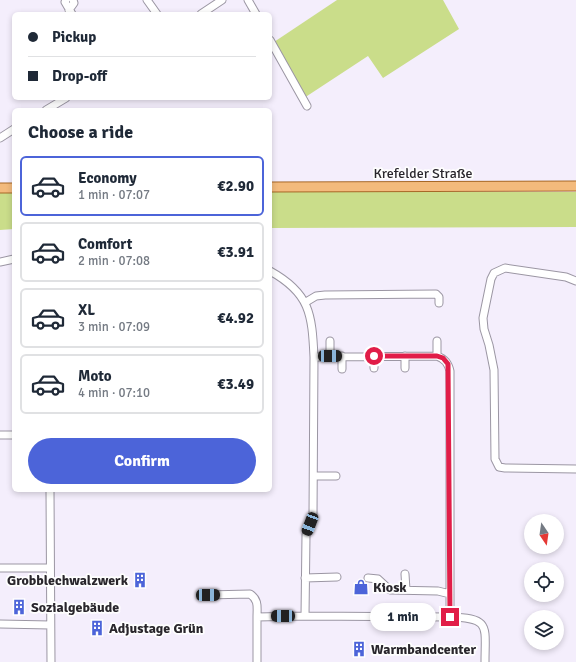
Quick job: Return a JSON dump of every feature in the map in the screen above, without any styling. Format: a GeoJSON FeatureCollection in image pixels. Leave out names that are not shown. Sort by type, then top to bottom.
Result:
{"type":"FeatureCollection","features":[{"type":"Feature","properties":{"kind":"main road","name":"Krefelder Straße"},"geometry":{"type":"LineString","coordinates":[[272,181],[576,180]]}},
{"type":"Feature","properties":{"kind":"main road"},"geometry":{"type":"LineString","coordinates":[[0,182],[12,182]]}},
{"type":"Feature","properties":{"kind":"main road","name":"Krefelder Straße"},"geometry":{"type":"LineString","coordinates":[[272,187],[576,186]]}},
{"type":"Feature","properties":{"kind":"main road"},"geometry":{"type":"LineString","coordinates":[[0,188],[12,188]]}},
{"type":"Feature","properties":{"kind":"street"},"geometry":{"type":"LineString","coordinates":[[66,0],[70,12]]}},
{"type":"Feature","properties":{"kind":"street"},"geometry":{"type":"LineString","coordinates":[[70,12],[74,3],[73,0]]}},
{"type":"Feature","properties":{"kind":"street"},"geometry":{"type":"LineString","coordinates":[[147,0],[156,12]]}},
{"type":"Feature","properties":{"kind":"street"},"geometry":{"type":"LineString","coordinates":[[204,12],[222,0]]}},
{"type":"Feature","properties":{"kind":"street"},"geometry":{"type":"LineString","coordinates":[[248,0],[255,12]]}},
{"type":"Feature","properties":{"kind":"street"},"geometry":{"type":"LineString","coordinates":[[272,44],[306,106]]}},
{"type":"Feature","properties":{"kind":"street"},"geometry":{"type":"LineString","coordinates":[[49,108],[63,100]]}},
{"type":"Feature","properties":{"kind":"street"},"geometry":{"type":"LineString","coordinates":[[0,138],[12,130]]}},
{"type":"Feature","properties":{"kind":"street"},"geometry":{"type":"LineString","coordinates":[[0,262],[12,259]]}},
{"type":"Feature","properties":{"kind":"street"},"geometry":{"type":"LineString","coordinates":[[576,280],[566,277],[514,269],[499,270],[491,278],[484,318],[484,329],[494,370],[495,459],[499,467],[576,469]]}},
{"type":"Feature","properties":{"kind":"street"},"geometry":{"type":"LineString","coordinates":[[272,272],[296,289],[306,302],[313,323],[314,516],[306,535],[305,616]]}},
{"type":"Feature","properties":{"kind":"street"},"geometry":{"type":"LineString","coordinates":[[306,302],[316,296],[325,295],[436,294],[439,297],[439,303]]}},
{"type":"Feature","properties":{"kind":"street"},"geometry":{"type":"LineString","coordinates":[[325,295],[329,299],[330,304]]}},
{"type":"Feature","properties":{"kind":"street"},"geometry":{"type":"LineString","coordinates":[[330,341],[330,356]]}},
{"type":"Feature","properties":{"kind":"street"},"geometry":{"type":"LineString","coordinates":[[437,341],[437,356]]}},
{"type":"Feature","properties":{"kind":"street"},"geometry":{"type":"LineString","coordinates":[[342,356],[342,369]]}},
{"type":"Feature","properties":{"kind":"street"},"geometry":{"type":"LineString","coordinates":[[374,356],[374,368]]}},
{"type":"Feature","properties":{"kind":"street"},"geometry":{"type":"LineString","coordinates":[[405,356],[405,368]]}},
{"type":"Feature","properties":{"kind":"street"},"geometry":{"type":"LineString","coordinates":[[314,357],[437,356],[443,358],[448,364],[450,371],[450,617]]}},
{"type":"Feature","properties":{"kind":"street"},"geometry":{"type":"LineString","coordinates":[[0,435],[12,435]]}},
{"type":"Feature","properties":{"kind":"street"},"geometry":{"type":"LineString","coordinates":[[314,476],[336,476]]}},
{"type":"Feature","properties":{"kind":"street"},"geometry":{"type":"LineString","coordinates":[[50,492],[49,568],[51,662]]}},
{"type":"Feature","properties":{"kind":"street"},"geometry":{"type":"LineString","coordinates":[[0,568],[49,568]]}},
{"type":"Feature","properties":{"kind":"street"},"geometry":{"type":"LineString","coordinates":[[405,574],[406,590]]}},
{"type":"Feature","properties":{"kind":"street"},"geometry":{"type":"LineString","coordinates":[[305,578],[337,577]]}},
{"type":"Feature","properties":{"kind":"street"},"geometry":{"type":"LineString","coordinates":[[368,578],[378,580],[390,590],[438,591],[450,594]]}},
{"type":"Feature","properties":{"kind":"street"},"geometry":{"type":"LineString","coordinates":[[208,595],[250,594],[255,597],[257,602],[258,617],[257,662]]}},
{"type":"Feature","properties":{"kind":"street"},"geometry":{"type":"LineString","coordinates":[[258,617],[305,616],[468,618],[479,621],[484,627],[485,662]]}},
{"type":"Feature","properties":{"kind":"street"},"geometry":{"type":"LineString","coordinates":[[0,624],[50,624]]}},
{"type":"Feature","properties":{"kind":"green space"},"geometry":{"type":"Polygon","coordinates":[[[337,0],[443,0],[459,29],[383,78],[368,56],[304,98],[274,42],[337,0]]]}},
{"type":"Feature","properties":{"kind":"green space"},"geometry":{"type":"Polygon","coordinates":[[[0,192],[12,192],[12,229],[0,230],[0,192]]]}},
{"type":"Feature","properties":{"kind":"green space"},"geometry":{"type":"Polygon","coordinates":[[[272,192],[576,192],[576,227],[272,228],[272,192]]]}},
{"type":"Feature","properties":{"kind":"place","name":"Grobblechwalzwerk"},"geometry":{"type":"Point","coordinates":[140,580]}},
{"type":"Feature","properties":{"kind":"place","name":"Kiosk"},"geometry":{"type":"Point","coordinates":[361,587]}},
{"type":"Feature","properties":{"kind":"place","name":"Sozialgebäude"},"geometry":{"type":"Point","coordinates":[19,607]}},
{"type":"Feature","properties":{"kind":"place","name":"Adjustage Grün"},"geometry":{"type":"Point","coordinates":[97,628]}},
{"type":"Feature","properties":{"kind":"place","name":"Warmbandcenter"},"geometry":{"type":"Point","coordinates":[359,649]}},
{"type":"Feature","properties":{"kind":"route"},"geometry":{"type":"LineString","coordinates":[[374,356],[437,356],[443,358],[448,364],[450,371],[450,617]]}}]}
